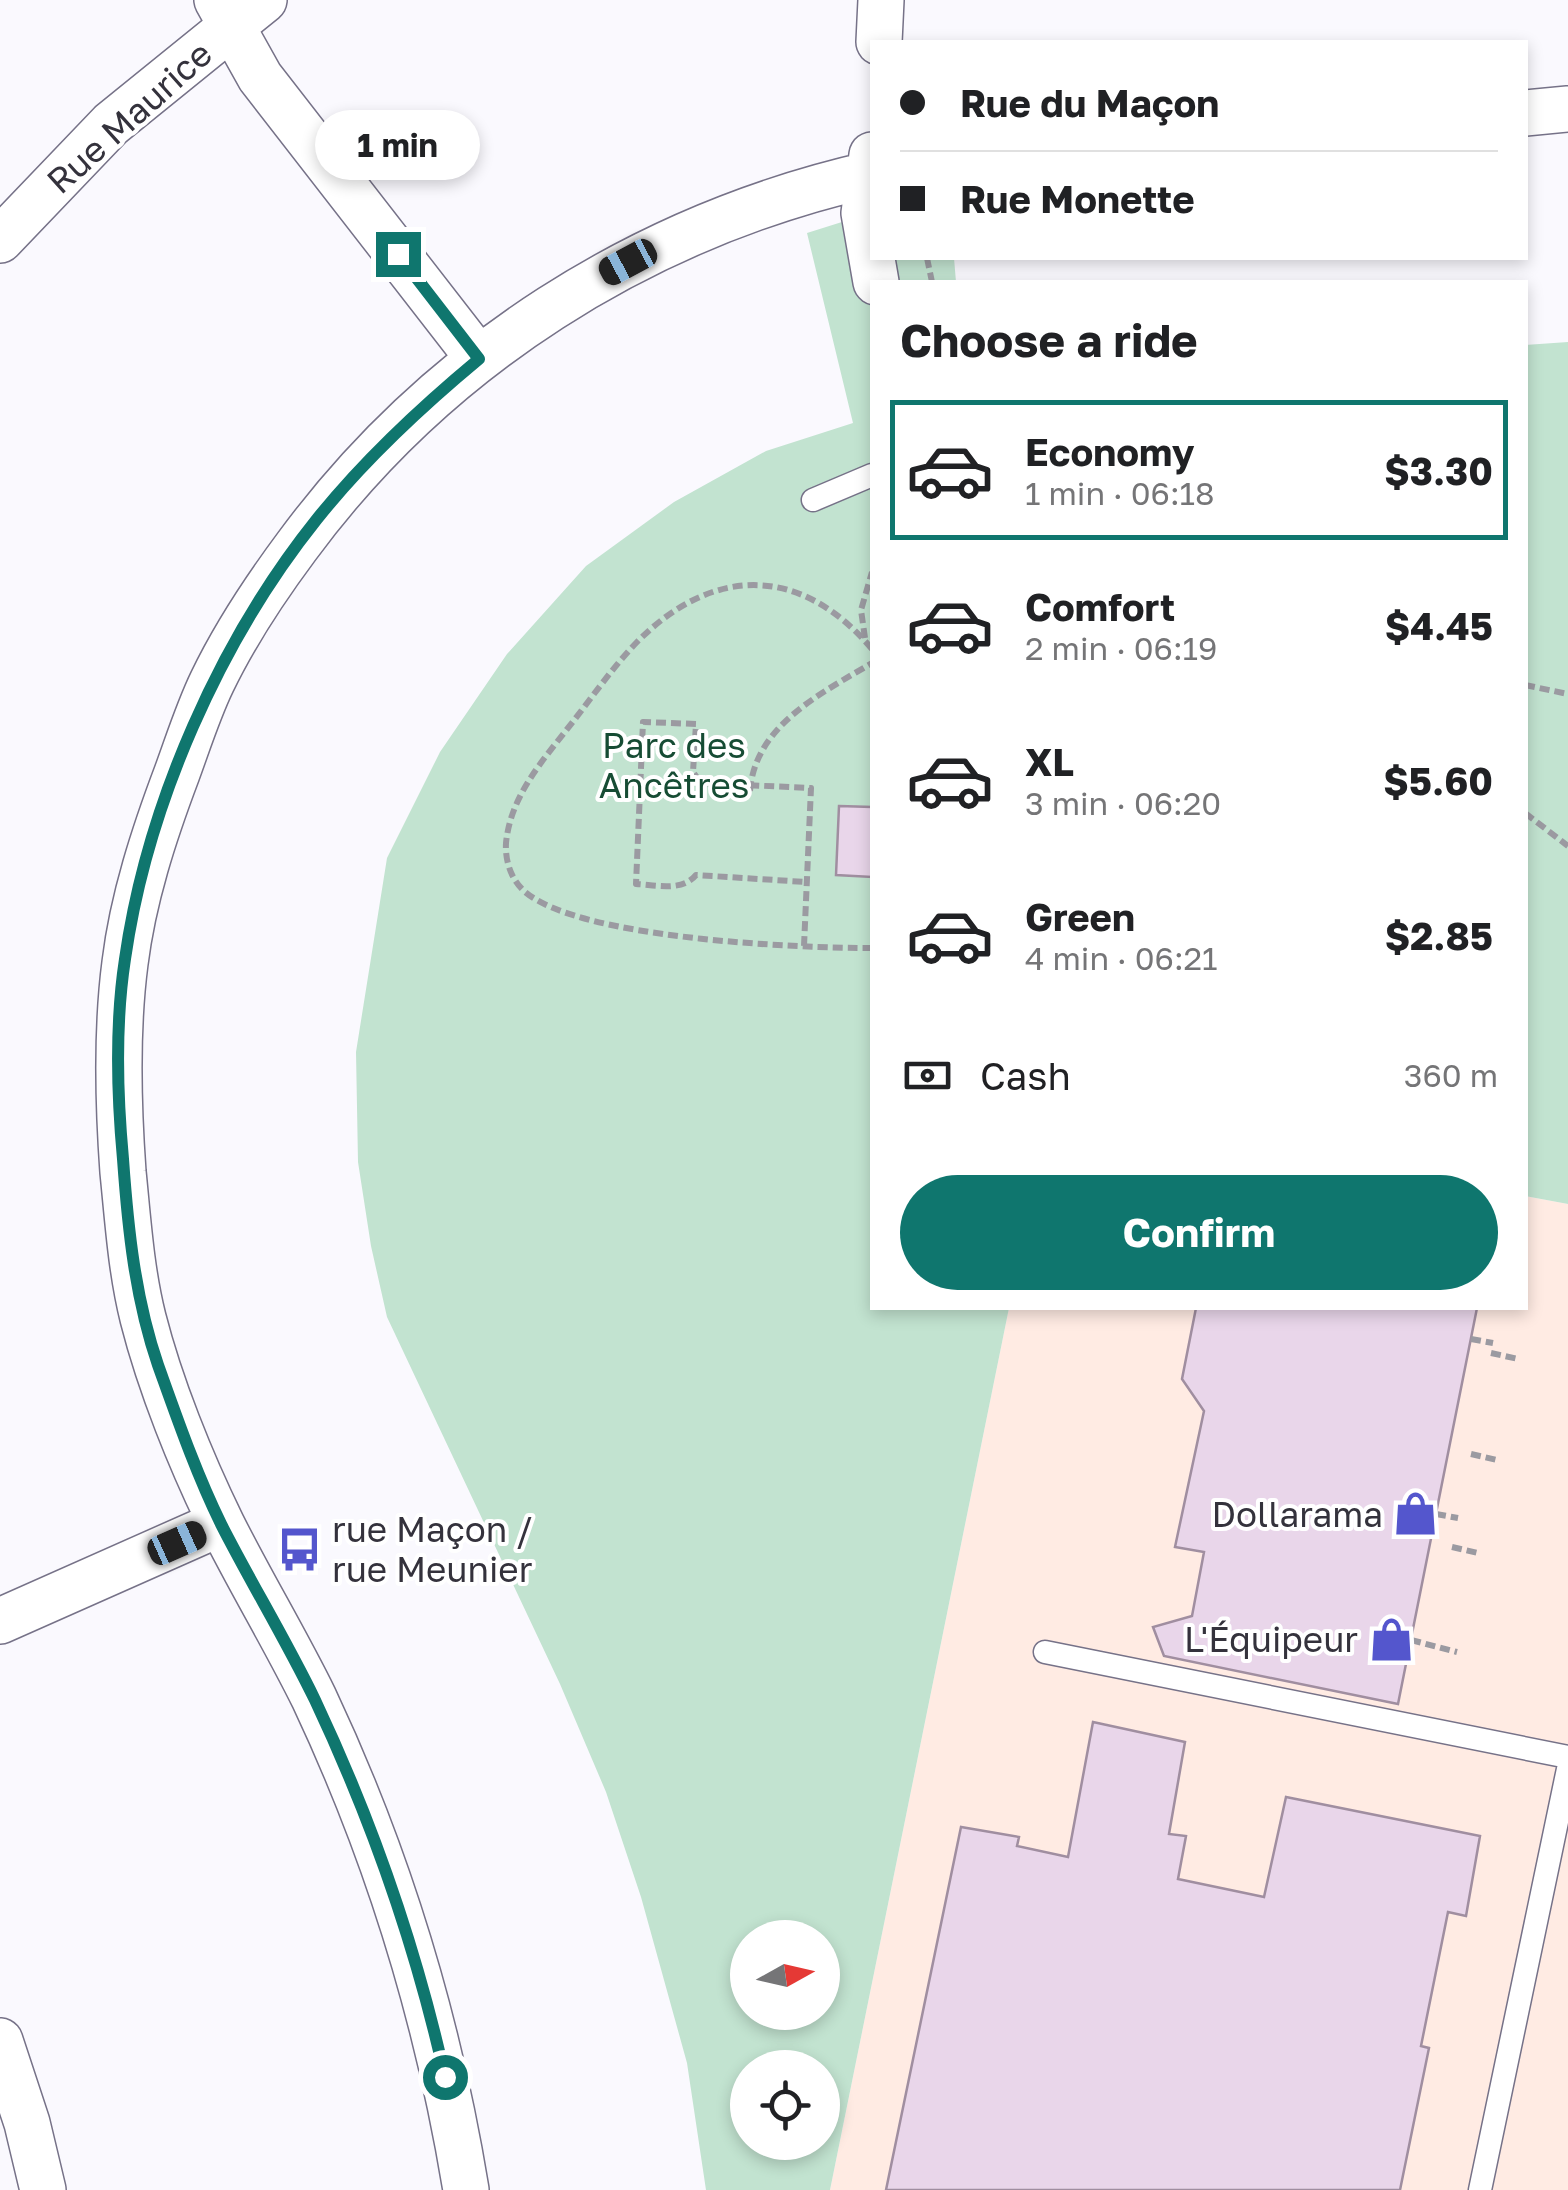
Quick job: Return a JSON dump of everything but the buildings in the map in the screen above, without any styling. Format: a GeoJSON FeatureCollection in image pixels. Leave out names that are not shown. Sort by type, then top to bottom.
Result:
{"type":"FeatureCollection","features":[{"type":"Feature","properties":{"kind":"street"},"geometry":{"type":"LineString","coordinates":[[879,40],[881,0]]}},
{"type":"Feature","properties":{"kind":"street"},"geometry":{"type":"LineString","coordinates":[[237,9],[260,78],[479,359]]}},
{"type":"Feature","properties":{"kind":"street","name":"Rue Maurice"},"geometry":{"type":"LineString","coordinates":[[0,240],[111,124],[237,9]]}},
{"type":"Feature","properties":{"kind":"street"},"geometry":{"type":"LineString","coordinates":[[1528,113],[1568,110]]}},
{"type":"Feature","properties":{"kind":"street"},"geometry":{"type":"LineString","coordinates":[[466,2190],[429,2009],[382,1861],[314,1700],[221,1524],[144,1321],[134,1274],[120,1127],[119,1060],[125,960],[134,914],[166,803],[212,683],[241,629],[316,520],[349,480],[430,400],[560,301],[649,251],[752,208],[870,168]]}},
{"type":"Feature","properties":{"kind":"street"},"geometry":{"type":"LineString","coordinates":[[870,174],[864,212],[870,247]]}},
{"type":"Feature","properties":{"kind":"street"},"geometry":{"type":"LineString","coordinates":[[0,1621],[221,1524]]}},
{"type":"Feature","properties":{"kind":"street"},"geometry":{"type":"LineString","coordinates":[[0,2041],[27,2123],[43,2190]]}},
{"type":"Feature","properties":{"kind":"lane"},"geometry":{"type":"LineString","coordinates":[[813,500],[870,475]]}},
{"type":"Feature","properties":{"kind":"lane"},"geometry":{"type":"LineString","coordinates":[[1045,1652],[1568,1757]]}},
{"type":"Feature","properties":{"kind":"lane"},"geometry":{"type":"LineString","coordinates":[[1480,2190],[1568,1769]]}},
{"type":"Feature","properties":{"kind":"path"},"geometry":{"type":"LineString","coordinates":[[870,580],[860,621],[870,646]]}},
{"type":"Feature","properties":{"kind":"path"},"geometry":{"type":"LineString","coordinates":[[870,646],[832,608],[799,591],[760,585],[709,593],[638,641],[527,780],[506,840],[510,872],[521,889],[572,915],[618,927],[752,944],[870,948]]}},
{"type":"Feature","properties":{"kind":"path"},"geometry":{"type":"LineString","coordinates":[[750,788],[752,767],[768,740],[800,708],[870,664]]}},
{"type":"Feature","properties":{"kind":"path"},"geometry":{"type":"LineString","coordinates":[[1528,687],[1568,694]]}},
{"type":"Feature","properties":{"kind":"path"},"geometry":{"type":"LineString","coordinates":[[804,946],[810,788],[702,784],[692,772],[696,724],[643,722],[636,884],[681,886],[690,884],[696,875],[806,882]]}},
{"type":"Feature","properties":{"kind":"path"},"geometry":{"type":"LineString","coordinates":[[1528,815],[1568,846]]}},
{"type":"Feature","properties":{"kind":"path"},"geometry":{"type":"LineString","coordinates":[[1471,1339],[1493,1343]]}},
{"type":"Feature","properties":{"kind":"path"},"geometry":{"type":"LineString","coordinates":[[1491,1353],[1518,1358]]}},
{"type":"Feature","properties":{"kind":"path"},"geometry":{"type":"LineString","coordinates":[[1471,1454],[1497,1460]]}},
{"type":"Feature","properties":{"kind":"path"},"geometry":{"type":"LineString","coordinates":[[1436,1514],[1458,1518]]}},
{"type":"Feature","properties":{"kind":"path"},"geometry":{"type":"LineString","coordinates":[[1452,1547],[1478,1553]]}},
{"type":"Feature","properties":{"kind":"path"},"geometry":{"type":"LineString","coordinates":[[1411,1640],[1457,1652]]}},
{"type":"Feature","properties":{"kind":"shaded area"},"geometry":{"type":"Polygon","coordinates":[[[1528,1197],[1568,1204],[1568,2190],[830,2190],[836,2160],[840,2160],[840,2141],[1009,1310],[1528,1310],[1528,1197]]]}},
{"type":"Feature","properties":{"kind":"green space","name":"Parc des Ancêtres"},"geometry":{"type":"Polygon","coordinates":[[[861,216],[870,260],[954,260],[956,280],[870,280],[870,1310],[1009,1310],[840,2141],[840,2050],[730,2050],[730,2160],[836,2160],[830,2190],[706,2190],[687,2063],[641,1897],[606,1792],[560,1684],[387,1317],[358,1162],[356,1052],[387,858],[440,752],[507,654],[586,566],[674,502],[766,451],[853,423],[807,233],[861,216]]]}},
{"type":"Feature","properties":{"kind":"green space"},"geometry":{"type":"Polygon","coordinates":[[[1568,342],[1568,1204],[1528,1197],[1528,345],[1568,342]]]}},
{"type":"Feature","properties":{"kind":"place","name":"Dollarama"},"geometry":{"type":"Point","coordinates":[1416,1514]}},
{"type":"Feature","properties":{"kind":"place","name":"rue Maçon / rue Meunier"},"geometry":{"type":"Point","coordinates":[299,1549]}},
{"type":"Feature","properties":{"kind":"place","name":"L'Équipeur"},"geometry":{"type":"Point","coordinates":[1391,1639]}},
{"type":"Feature","properties":{"kind":"route"},"geometry":{"type":"LineString","coordinates":[[398,254],[479,359],[391,437],[316,520],[241,629],[212,683],[166,803],[134,914],[121,1007],[120,1127],[134,1274],[158,1365],[221,1524],[314,1700],[360,1801],[424,1990],[445,2077]]}}]}
